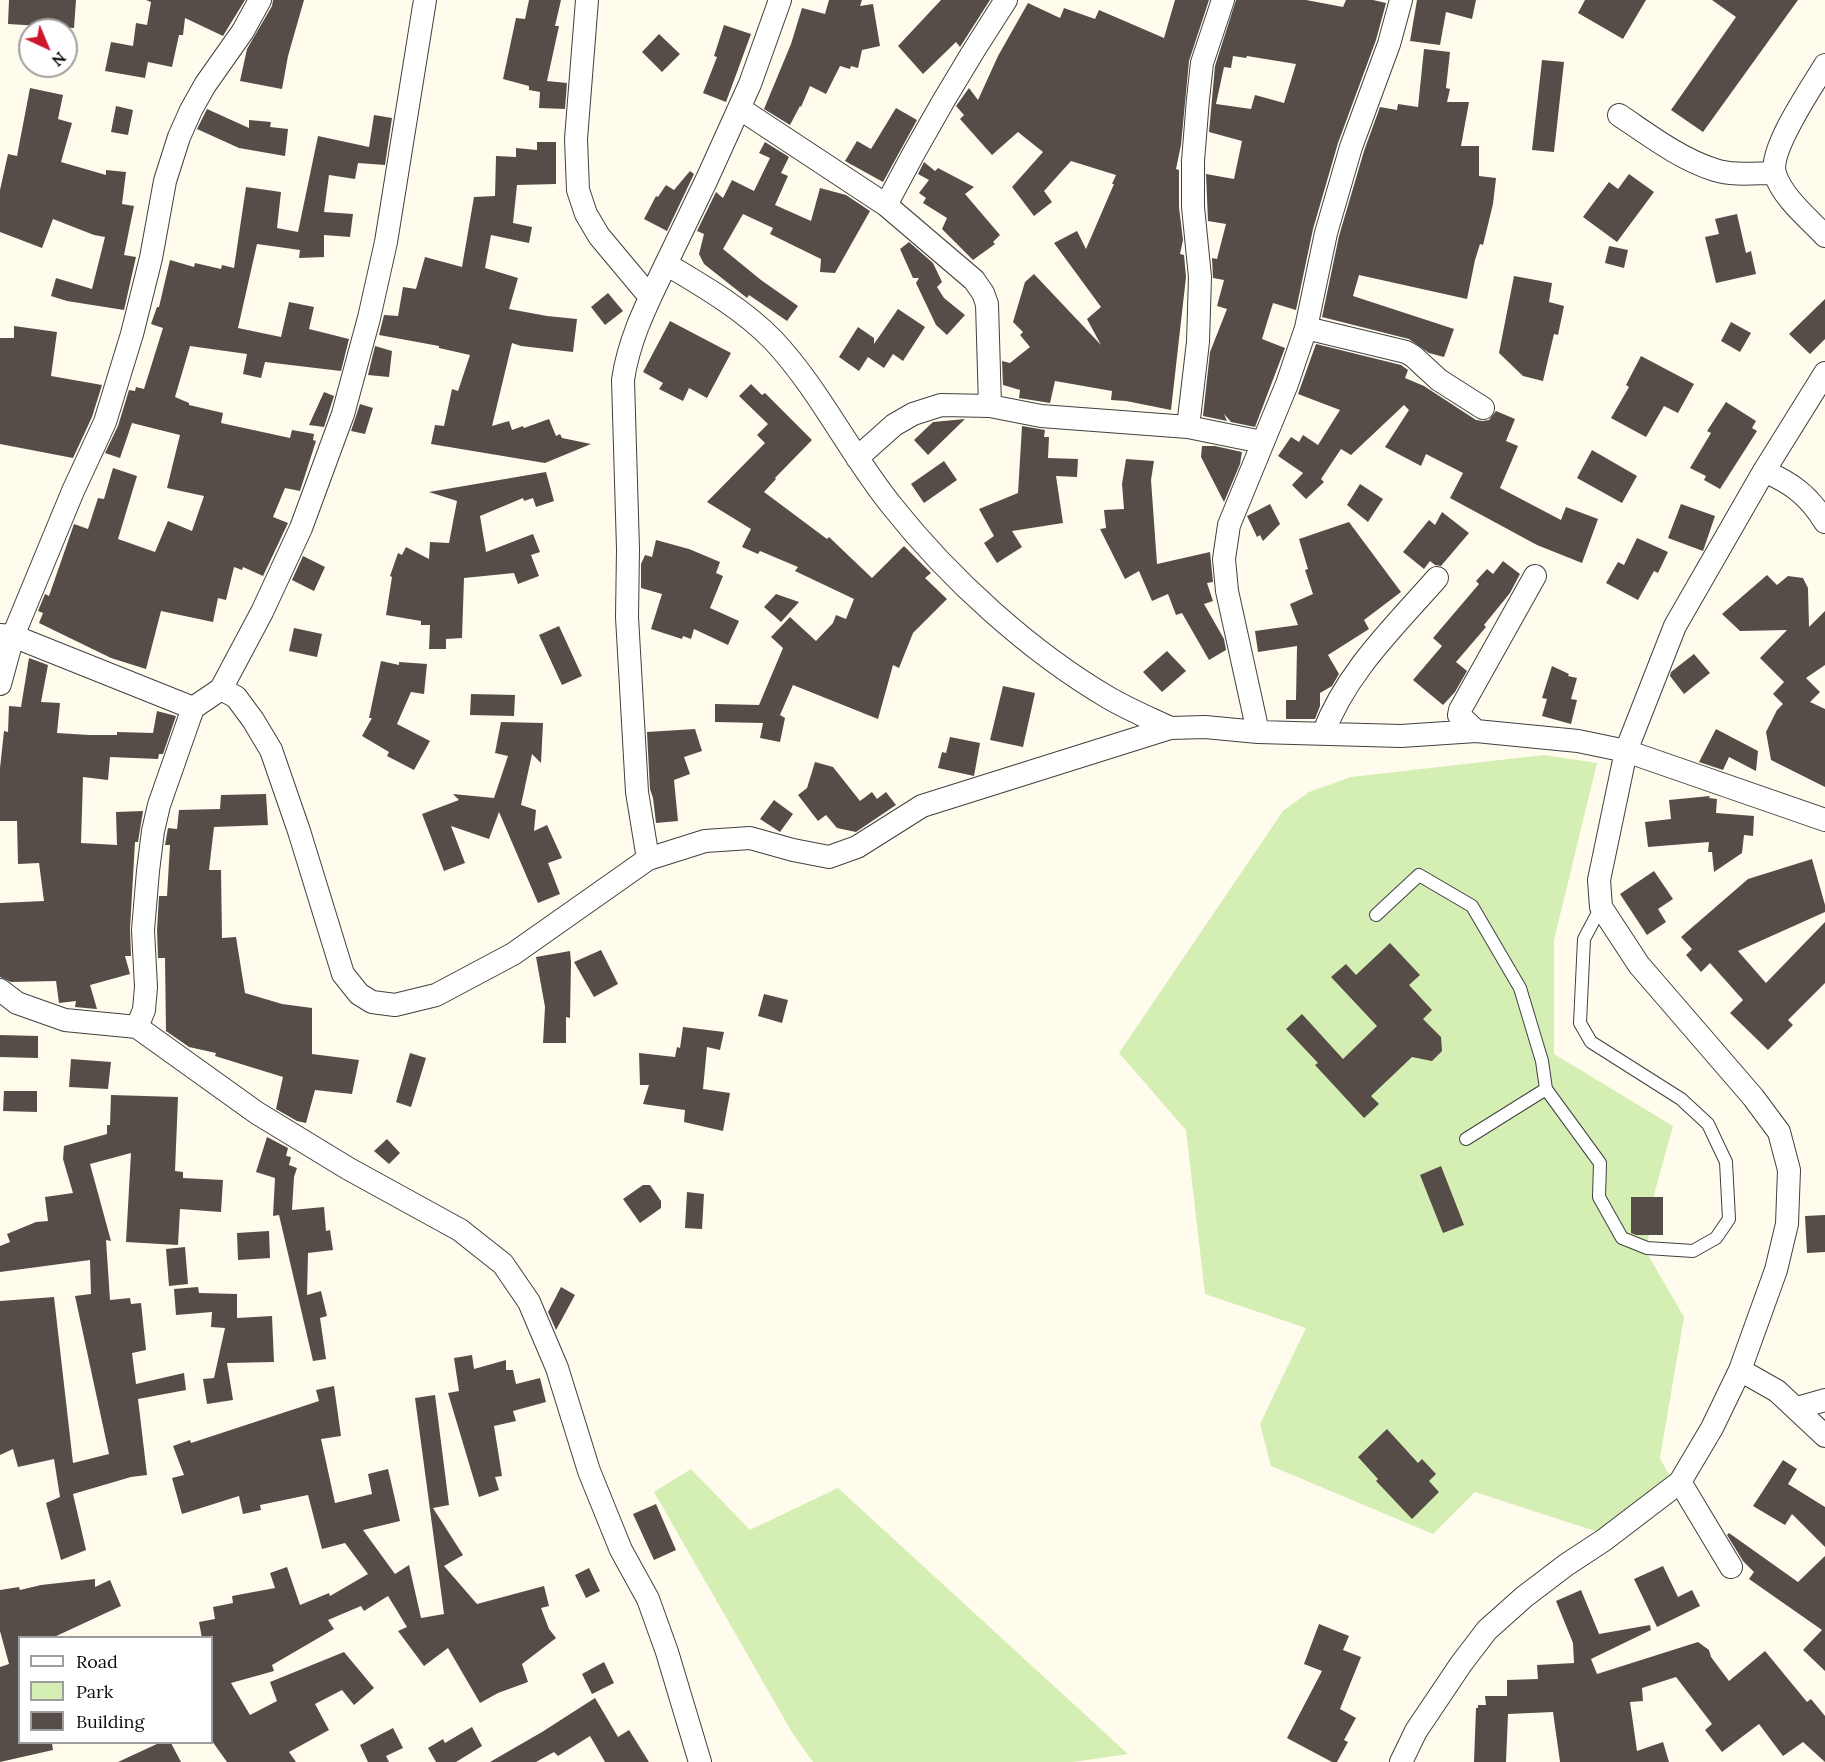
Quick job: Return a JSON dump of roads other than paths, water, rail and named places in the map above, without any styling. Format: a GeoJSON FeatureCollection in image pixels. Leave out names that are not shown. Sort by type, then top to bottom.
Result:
{"type":"FeatureCollection","features":[{"type":"Feature","properties":{"kind":"street"},"geometry":{"type":"LineString","coordinates":[[0,684],[7,636],[105,422],[132,334],[151,258],[165,181],[179,137],[205,85],[243,31],[260,0]]}},
{"type":"Feature","properties":{"kind":"street"},"geometry":{"type":"LineString","coordinates":[[137,1027],[144,1010],[146,987],[143,930],[153,831],[159,805],[193,708],[221,689],[262,612],[300,528],[343,414],[369,318],[386,242],[425,0]]}},
{"type":"Feature","properties":{"kind":"street"},"geometry":{"type":"LineString","coordinates":[[587,0],[576,139],[578,190],[586,214],[599,236],[650,297]]}},
{"type":"Feature","properties":{"kind":"street"},"geometry":{"type":"LineString","coordinates":[[648,859],[637,792],[627,617],[628,549],[623,381],[626,356],[650,297],[750,84],[780,0]]}},
{"type":"Feature","properties":{"kind":"street"},"geometry":{"type":"LineString","coordinates":[[886,205],[944,98],[1006,0]]}},
{"type":"Feature","properties":{"kind":"street"},"geometry":{"type":"LineString","coordinates":[[1188,427],[1199,331],[1200,277],[1193,207],[1193,161],[1198,99],[1202,63],[1223,0]]}},
{"type":"Feature","properties":{"kind":"street"},"geometry":{"type":"LineString","coordinates":[[1258,732],[1229,600],[1224,559],[1229,525],[1287,384],[1306,328],[1344,169],[1389,44],[1401,0]]}},
{"type":"Feature","properties":{"kind":"street"},"geometry":{"type":"LineString","coordinates":[[1825,64],[1781,141],[1774,160],[1775,173],[1792,201],[1825,236]]}},
{"type":"Feature","properties":{"kind":"street"},"geometry":{"type":"LineString","coordinates":[[739,108],[886,205],[967,274],[983,293],[987,304],[990,406]]}},
{"type":"Feature","properties":{"kind":"street"},"geometry":{"type":"LineString","coordinates":[[1619,115],[1669,148],[1716,171],[1737,174],[1775,173]]}},
{"type":"Feature","properties":{"kind":"street"},"geometry":{"type":"LineString","coordinates":[[666,264],[710,290],[772,339],[823,403],[857,458],[892,506],[951,574],[988,608],[1082,681],[1111,699],[1170,728]]}},
{"type":"Feature","properties":{"kind":"street"},"geometry":{"type":"LineString","coordinates":[[1306,328],[1406,352],[1439,381],[1483,408]]}},
{"type":"Feature","properties":{"kind":"street"},"geometry":{"type":"LineString","coordinates":[[1401,1762],[1416,1731],[1461,1664],[1488,1630],[1524,1597],[1680,1482],[1712,1428],[1740,1370],[1776,1270],[1787,1224],[1789,1170],[1779,1132],[1754,1097],[1639,965],[1601,907],[1599,880],[1626,751],[1675,626],[1764,471],[1825,373]]}},
{"type":"Feature","properties":{"kind":"street"},"geometry":{"type":"LineString","coordinates":[[857,458],[894,425],[913,414],[941,405],[990,406],[1041,416],[1188,427],[1262,441]]}},
{"type":"Feature","properties":{"kind":"street"},"geometry":{"type":"LineString","coordinates":[[1764,471],[1786,480],[1815,506],[1825,522]]}},
{"type":"Feature","properties":{"kind":"street"},"geometry":{"type":"LineString","coordinates":[[1476,731],[1462,719],[1459,714],[1460,710],[1535,576]]}},
{"type":"Feature","properties":{"kind":"street"},"geometry":{"type":"LineString","coordinates":[[1323,734],[1336,704],[1354,675],[1437,578]]}},
{"type":"Feature","properties":{"kind":"street"},"geometry":{"type":"LineString","coordinates":[[7,636],[193,708]]}},
{"type":"Feature","properties":{"kind":"street"},"geometry":{"type":"LineString","coordinates":[[221,689],[236,697],[254,720],[271,750],[299,831],[343,974],[359,994],[372,1002],[395,1005],[436,995],[513,954],[648,859],[705,841],[750,838],[793,850],[829,856],[857,847],[922,806],[1170,728],[1205,727],[1258,732],[1401,736],[1476,731],[1578,741],[1626,751],[1825,820]]}},
{"type":"Feature","properties":{"kind":"street"},"geometry":{"type":"LineString","coordinates":[[0,990],[17,1003],[65,1020],[137,1027],[256,1113],[349,1169],[460,1230],[503,1264],[529,1302],[557,1368],[589,1471],[621,1550],[648,1599],[667,1652],[700,1762]]}},
{"type":"Feature","properties":{"kind":"street"},"geometry":{"type":"LineString","coordinates":[[1740,1370],[1777,1391],[1825,1436]]}},
{"type":"Feature","properties":{"kind":"street"},"geometry":{"type":"LineString","coordinates":[[1797,1408],[1825,1400]]}},
{"type":"Feature","properties":{"kind":"street"},"geometry":{"type":"LineString","coordinates":[[1680,1482],[1731,1568]]}},
{"type":"Feature","properties":{"kind":"lane"},"geometry":{"type":"LineString","coordinates":[[1376,915],[1419,875],[1472,906],[1520,988],[1542,1061],[1546,1089],[1600,1164],[1599,1197],[1622,1238],[1647,1248],[1693,1251],[1716,1238],[1729,1219],[1726,1162],[1708,1124],[1682,1099],[1591,1042],[1580,1023],[1584,939],[1601,907]]}},
{"type":"Feature","properties":{"kind":"lane"},"geometry":{"type":"LineString","coordinates":[[1466,1139],[1546,1089]]}}]}
